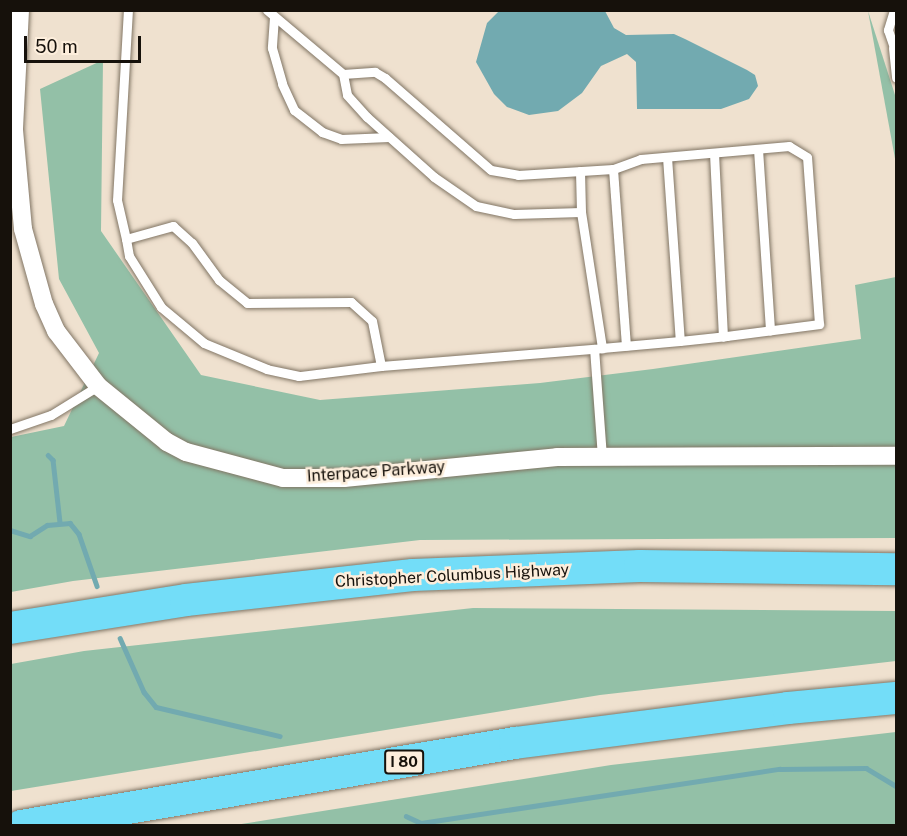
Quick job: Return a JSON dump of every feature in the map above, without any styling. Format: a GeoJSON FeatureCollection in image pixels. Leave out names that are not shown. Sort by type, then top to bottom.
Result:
{"type":"FeatureCollection","features":[{"type":"Feature","properties":{"kind":"highway"},"geometry":{"type":"LineString","coordinates":[[760,568],[897,560]]}},
{"type":"Feature","properties":{"kind":"highway","name":"Christopher Columbus Highway"},"geometry":{"type":"LineString","coordinates":[[10,628],[186,600],[413,575],[640,566],[897,569]]}},
{"type":"Feature","properties":{"kind":"highway","name":"I 80"},"geometry":{"type":"LineString","coordinates":[[21,825],[515,743],[788,708],[897,698]]}},
{"type":"Feature","properties":{"kind":"highway"},"geometry":{"type":"LineString","coordinates":[[788,708],[897,712]]}},
{"type":"Feature","properties":{"kind":"street","name":"Interpace Parkway"},"geometry":{"type":"LineString","coordinates":[[20,10],[14,130],[25,237],[52,322],[98,386],[167,442],[195,455],[262,475],[344,478],[603,457],[897,456]]}},
{"type":"Feature","properties":{"kind":"lane"},"geometry":{"type":"LineString","coordinates":[[128,10],[117,200],[129,256],[161,307],[204,343],[267,369],[299,376],[381,366],[723,337],[819,324],[807,157],[789,146],[641,159],[613,169],[518,175],[490,170],[385,78],[375,72],[343,74]]}},
{"type":"Feature","properties":{"kind":"lane"},"geometry":{"type":"LineString","coordinates":[[894,10],[888,30],[895,50],[897,78]]}},
{"type":"Feature","properties":{"kind":"lane"},"geometry":{"type":"LineString","coordinates":[[271,14],[343,74],[347,95],[390,137],[434,177],[476,206],[514,214],[581,212]]}},
{"type":"Feature","properties":{"kind":"lane"},"geometry":{"type":"LineString","coordinates":[[271,14],[273,48],[282,84],[294,110],[321,132],[341,139],[390,137]]}},
{"type":"Feature","properties":{"kind":"lane"},"geometry":{"type":"LineString","coordinates":[[758,148],[770,331]]}},
{"type":"Feature","properties":{"kind":"lane"},"geometry":{"type":"LineString","coordinates":[[714,153],[723,337]]}},
{"type":"Feature","properties":{"kind":"lane"},"geometry":{"type":"LineString","coordinates":[[667,157],[680,341]]}},
{"type":"Feature","properties":{"kind":"lane"},"geometry":{"type":"LineString","coordinates":[[613,169],[626,346]]}},
{"type":"Feature","properties":{"kind":"lane"},"geometry":{"type":"LineString","coordinates":[[580,171],[581,212],[598,348],[603,457]]}},
{"type":"Feature","properties":{"kind":"lane"},"geometry":{"type":"LineString","coordinates":[[126,239],[173,226],[192,243],[219,280],[247,303],[351,302],[372,321],[381,366]]}},
{"type":"Feature","properties":{"kind":"lane"},"geometry":{"type":"LineString","coordinates":[[10,429],[51,415],[98,386]]}},
{"type":"Feature","properties":{"kind":"green space"},"geometry":{"type":"Polygon","coordinates":[[[868,11],[896,98],[896,164],[868,11]]]}},
{"type":"Feature","properties":{"kind":"green space"},"geometry":{"type":"Polygon","coordinates":[[[103,60],[101,231],[201,375],[320,400],[540,383],[653,369],[861,339],[855,285],[896,277],[896,538],[420,540],[73,581],[11,592],[11,437],[64,426],[99,353],[59,279],[40,89],[103,60]]]}},
{"type":"Feature","properties":{"kind":"green space"},"geometry":{"type":"Polygon","coordinates":[[[473,608],[896,611],[896,661],[600,695],[11,791],[11,664],[84,651],[473,608]]]}},
{"type":"Feature","properties":{"kind":"green space"},"geometry":{"type":"Polygon","coordinates":[[[896,732],[896,825],[235,825],[611,765],[896,732]]]}},
{"type":"Feature","properties":{"kind":"water"},"geometry":{"type":"Polygon","coordinates":[[[499,11],[605,11],[614,28],[626,35],[674,34],[747,70],[755,75],[758,86],[749,99],[721,109],[637,109],[636,62],[627,54],[601,66],[582,93],[558,111],[529,115],[507,107],[494,94],[476,62],[487,23],[499,11]]]}},
{"type":"Feature","properties":{"kind":"waterway"},"geometry":{"type":"LineString","coordinates":[[48,455],[53,460],[60,522]]}},
{"type":"Feature","properties":{"kind":"waterway"},"geometry":{"type":"LineString","coordinates":[[10,530],[30,536],[47,525],[70,523],[79,534],[97,586]]}},
{"type":"Feature","properties":{"kind":"waterway"},"geometry":{"type":"LineString","coordinates":[[120,638],[144,692],[156,707],[280,736]]}},
{"type":"Feature","properties":{"kind":"waterway"},"geometry":{"type":"LineString","coordinates":[[406,816],[421,823],[780,769],[866,768],[896,786]]}}]}
